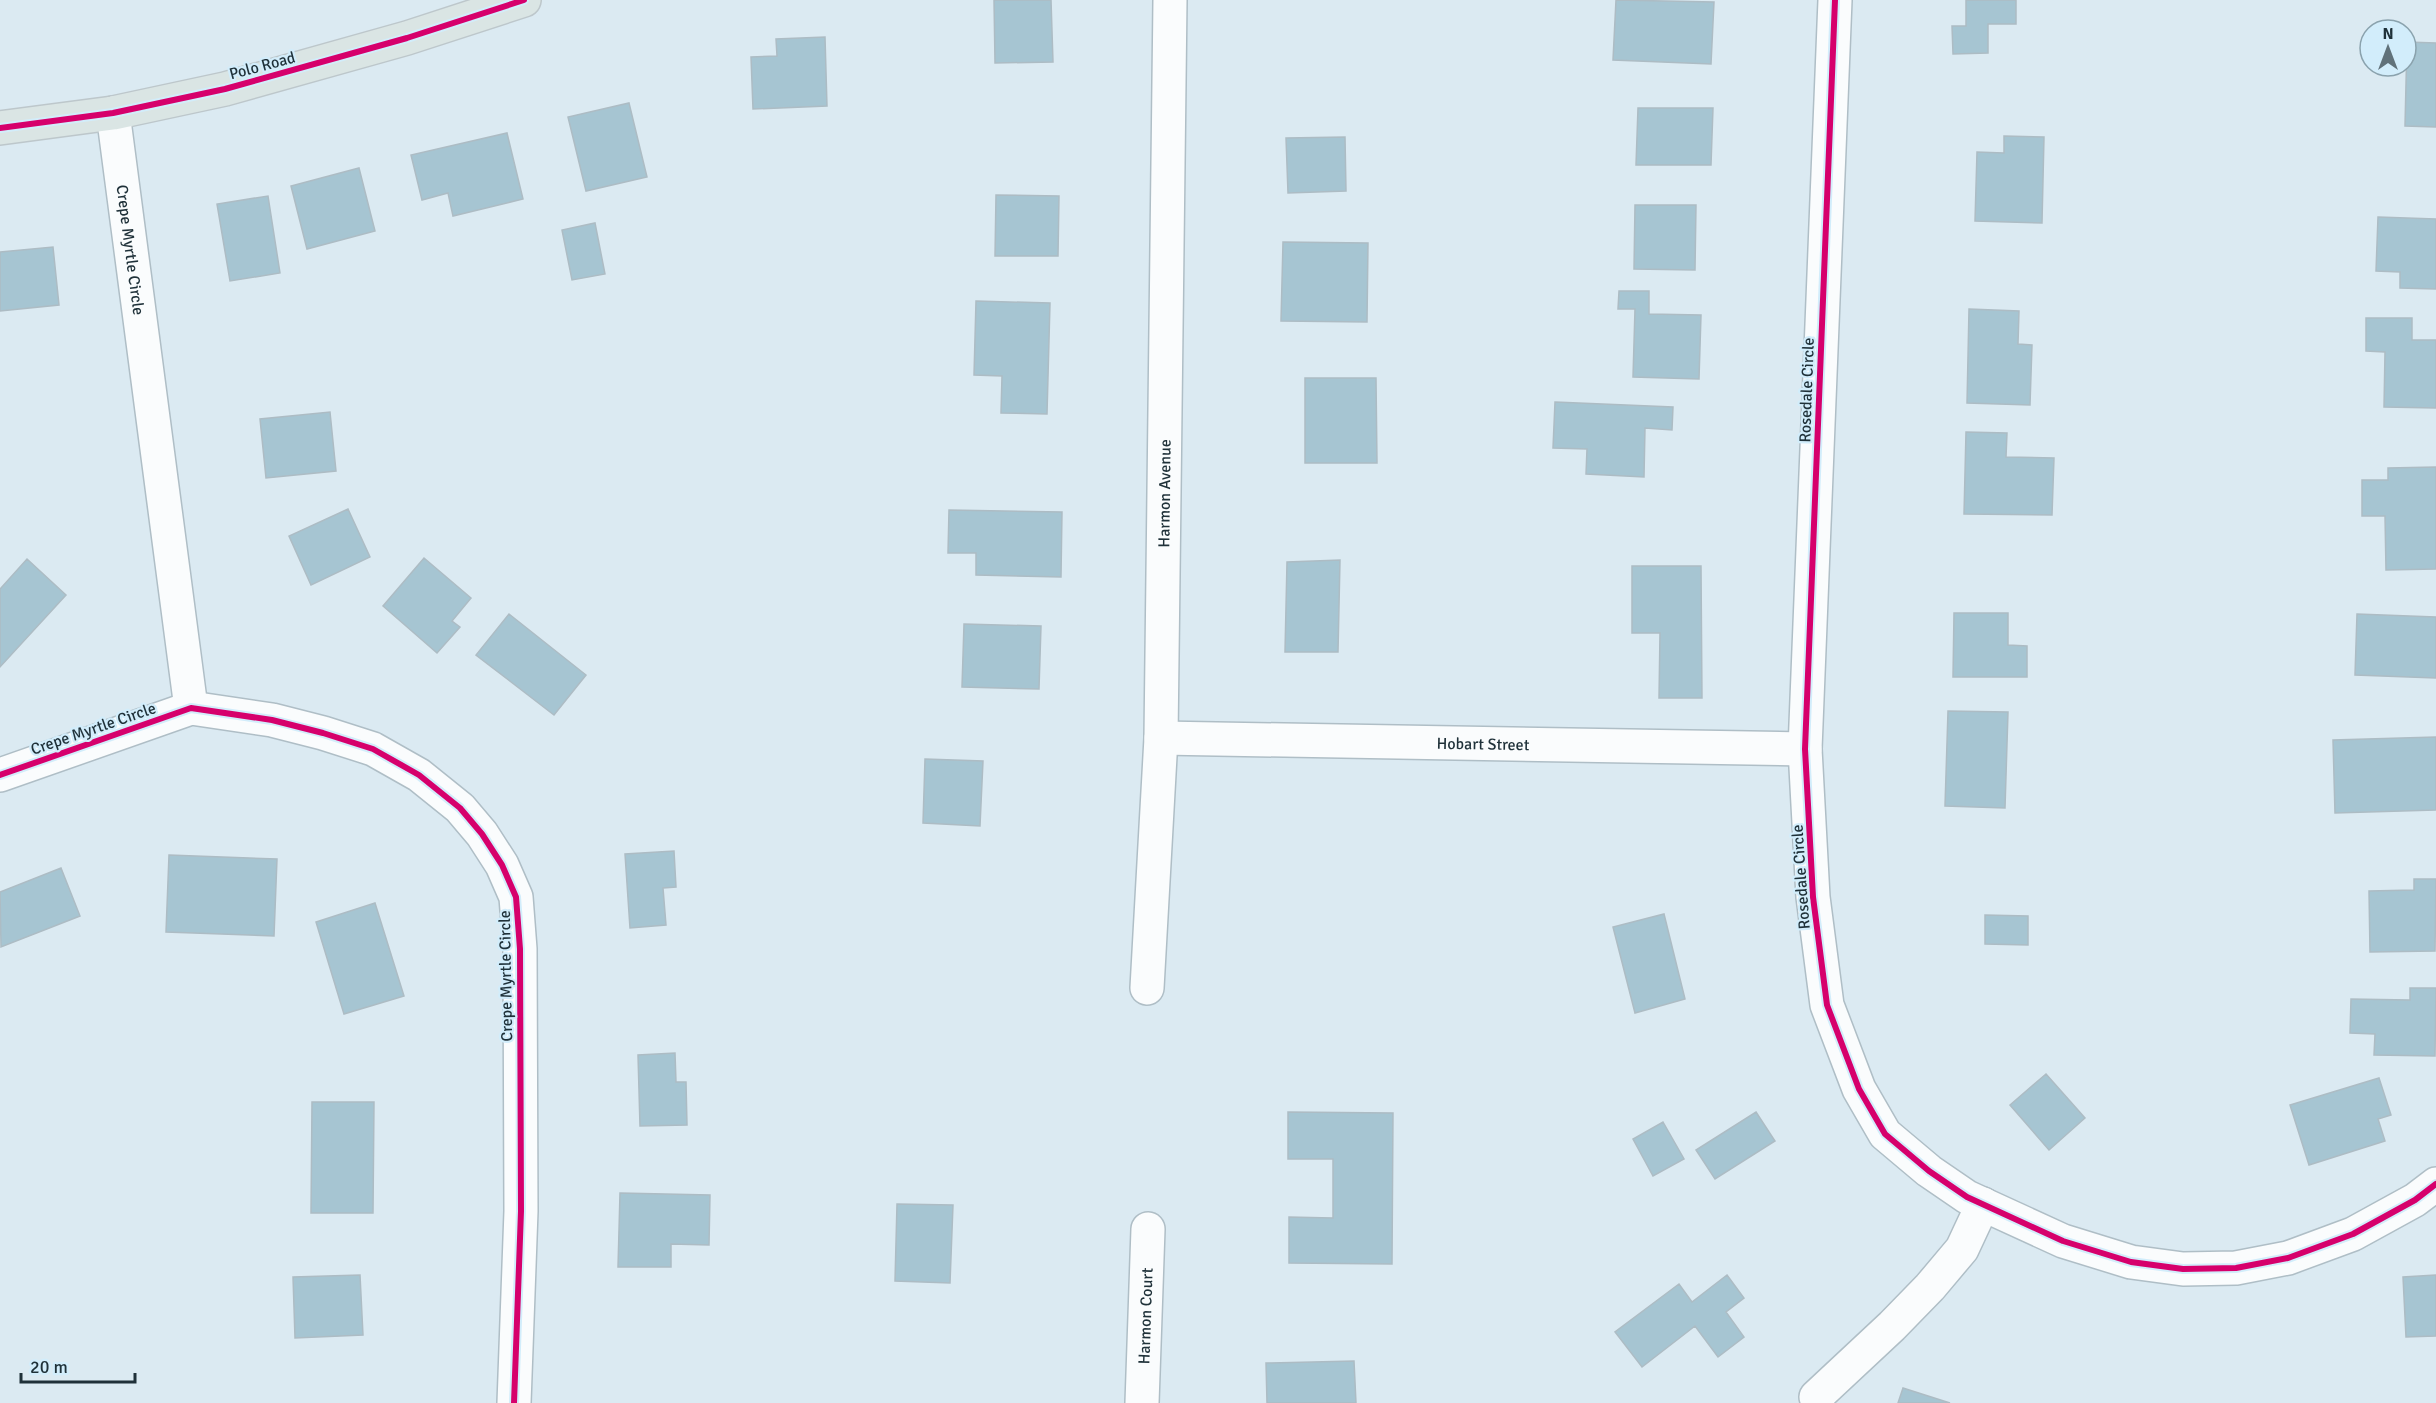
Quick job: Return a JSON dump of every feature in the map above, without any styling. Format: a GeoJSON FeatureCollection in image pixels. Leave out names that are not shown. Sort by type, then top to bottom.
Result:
{"type":"FeatureCollection","features":[{"type":"Feature","properties":{"kind":"main road","name":"Polo Road"},"geometry":{"type":"LineString","coordinates":[[0,128],[113,113],[269,78],[407,38],[524,0]]}},
{"type":"Feature","properties":{"kind":"street","name":"Harmon Avenue"},"geometry":{"type":"LineString","coordinates":[[1147,988],[1161,738],[1170,0]]}},
{"type":"Feature","properties":{"kind":"street","name":"Rosedale Circle"},"geometry":{"type":"LineString","coordinates":[[1835,0],[1805,749],[1812,897],[1827,1005],[1859,1089],[1885,1134],[1929,1171],[1967,1197],[2063,1241],[2131,1262],[2183,1269],[2236,1268],[2288,1258],[2353,1234],[2415,1200],[2436,1184]]}},
{"type":"Feature","properties":{"kind":"street","name":"Crepe Myrtle Circle"},"geometry":{"type":"LineString","coordinates":[[113,113],[190,708]]}},
{"type":"Feature","properties":{"kind":"street","name":"Crepe Myrtle Circle"},"geometry":{"type":"LineString","coordinates":[[0,775],[190,708],[272,720],[373,749],[419,775],[460,808],[482,834],[502,865],[516,897],[520,949],[520,1211],[514,1403]]}},
{"type":"Feature","properties":{"kind":"street","name":"Hobart Street"},"geometry":{"type":"LineString","coordinates":[[1161,738],[1805,749]]}},
{"type":"Feature","properties":{"kind":"street"},"geometry":{"type":"LineString","coordinates":[[1816,1396],[1892,1326],[1930,1287],[1962,1250],[1983,1204]]}},
{"type":"Feature","properties":{"kind":"street","name":"Harmon Court"},"geometry":{"type":"LineString","coordinates":[[1142,1403],[1148,1229]]}},
{"type":"Feature","properties":{"kind":"building"},"geometry":{"type":"Polygon","coordinates":[[[994,0],[1051,0],[1053,62],[995,63],[994,0]]]}},
{"type":"Feature","properties":{"kind":"building"},"geometry":{"type":"Polygon","coordinates":[[[1616,0],[1714,2],[1711,64],[1613,60],[1616,0]]]}},
{"type":"Feature","properties":{"kind":"building"},"geometry":{"type":"Polygon","coordinates":[[[1966,0],[2016,0],[2016,24],[1988,24],[1988,53],[1953,54],[1952,26],[1966,26],[1966,0]]]}},
{"type":"Feature","properties":{"kind":"building"},"geometry":{"type":"Polygon","coordinates":[[[825,37],[827,106],[753,109],[751,57],[777,56],[776,39],[825,37]]]}},
{"type":"Feature","properties":{"kind":"building"},"geometry":{"type":"Polygon","coordinates":[[[2418,42],[2436,43],[2436,127],[2405,126],[2406,78],[2418,78],[2418,42]]]}},
{"type":"Feature","properties":{"kind":"building"},"geometry":{"type":"Polygon","coordinates":[[[629,103],[647,177],[586,191],[568,117],[629,103]]]}},
{"type":"Feature","properties":{"kind":"building"},"geometry":{"type":"Polygon","coordinates":[[[1638,108],[1713,108],[1711,165],[1636,165],[1638,108]]]}},
{"type":"Feature","properties":{"kind":"building"},"geometry":{"type":"Polygon","coordinates":[[[507,133],[523,199],[453,216],[448,193],[422,200],[411,155],[507,133]]]}},
{"type":"Feature","properties":{"kind":"building"},"geometry":{"type":"Polygon","coordinates":[[[2004,136],[2044,137],[2042,223],[1975,221],[1977,152],[2004,153],[2004,136]]]}},
{"type":"Feature","properties":{"kind":"building"},"geometry":{"type":"Polygon","coordinates":[[[1345,137],[1346,191],[1288,193],[1286,138],[1345,137]]]}},
{"type":"Feature","properties":{"kind":"building"},"geometry":{"type":"Polygon","coordinates":[[[359,168],[375,231],[307,249],[291,186],[359,168]]]}},
{"type":"Feature","properties":{"kind":"building"},"geometry":{"type":"Polygon","coordinates":[[[996,195],[1059,196],[1058,256],[995,256],[996,195]]]}},
{"type":"Feature","properties":{"kind":"building"},"geometry":{"type":"Polygon","coordinates":[[[268,196],[280,273],[230,281],[217,204],[268,196]]]}},
{"type":"Feature","properties":{"kind":"building"},"geometry":{"type":"Polygon","coordinates":[[[1635,205],[1696,205],[1695,270],[1634,269],[1635,205]]]}},
{"type":"Feature","properties":{"kind":"building"},"geometry":{"type":"Polygon","coordinates":[[[2378,217],[2436,219],[2436,289],[2400,288],[2400,272],[2376,271],[2378,217]]]}},
{"type":"Feature","properties":{"kind":"building"},"geometry":{"type":"Polygon","coordinates":[[[595,223],[605,274],[572,280],[562,230],[595,223]]]}},
{"type":"Feature","properties":{"kind":"building"},"geometry":{"type":"Polygon","coordinates":[[[1283,242],[1368,243],[1367,322],[1281,321],[1283,242]]]}},
{"type":"Feature","properties":{"kind":"building"},"geometry":{"type":"Polygon","coordinates":[[[53,247],[59,305],[0,311],[0,252],[53,247]]]}},
{"type":"Feature","properties":{"kind":"building"},"geometry":{"type":"Polygon","coordinates":[[[1619,291],[1649,291],[1649,314],[1701,315],[1699,379],[1633,377],[1635,309],[1618,309],[1619,291]]]}},
{"type":"Feature","properties":{"kind":"building"},"geometry":{"type":"Polygon","coordinates":[[[976,301],[1050,303],[1047,414],[1001,413],[1002,376],[974,375],[976,301]]]}},
{"type":"Feature","properties":{"kind":"building"},"geometry":{"type":"Polygon","coordinates":[[[1969,309],[2019,311],[2018,344],[2032,345],[2030,405],[1967,403],[1969,309]]]}},
{"type":"Feature","properties":{"kind":"building"},"geometry":{"type":"Polygon","coordinates":[[[2366,318],[2412,318],[2412,340],[2436,340],[2436,408],[2384,407],[2385,352],[2366,351],[2366,318]]]}},
{"type":"Feature","properties":{"kind":"building"},"geometry":{"type":"Polygon","coordinates":[[[1305,378],[1376,378],[1377,463],[1305,463],[1305,378]]]}},
{"type":"Feature","properties":{"kind":"building"},"geometry":{"type":"Polygon","coordinates":[[[1555,402],[1673,407],[1672,430],[1645,428],[1644,477],[1586,474],[1587,449],[1553,448],[1555,402]]]}},
{"type":"Feature","properties":{"kind":"building"},"geometry":{"type":"Polygon","coordinates":[[[330,412],[336,471],[266,478],[260,419],[330,412]]]}},
{"type":"Feature","properties":{"kind":"building"},"geometry":{"type":"Polygon","coordinates":[[[1966,432],[2007,433],[2006,457],[2054,458],[2052,515],[1964,514],[1966,432]]]}},
{"type":"Feature","properties":{"kind":"building"},"geometry":{"type":"Polygon","coordinates":[[[2436,467],[2436,569],[2386,570],[2385,516],[2362,516],[2362,480],[2388,480],[2388,468],[2436,467]]]}},
{"type":"Feature","properties":{"kind":"building"},"geometry":{"type":"Polygon","coordinates":[[[348,509],[370,557],[311,585],[289,536],[348,509]]]}},
{"type":"Feature","properties":{"kind":"building"},"geometry":{"type":"Polygon","coordinates":[[[949,510],[1062,512],[1061,577],[976,575],[976,553],[948,553],[949,510]]]}},
{"type":"Feature","properties":{"kind":"building"},"geometry":{"type":"Polygon","coordinates":[[[424,558],[471,598],[452,621],[460,627],[437,653],[383,606],[424,558]]]}},
{"type":"Feature","properties":{"kind":"building"},"geometry":{"type":"Polygon","coordinates":[[[27,559],[66,595],[0,667],[0,589],[27,559]]]}},
{"type":"Feature","properties":{"kind":"building"},"geometry":{"type":"Polygon","coordinates":[[[1340,560],[1338,652],[1285,652],[1287,562],[1340,560]]]}},
{"type":"Feature","properties":{"kind":"building"},"geometry":{"type":"Polygon","coordinates":[[[1632,566],[1701,566],[1702,698],[1659,698],[1660,633],[1632,633],[1632,566]]]}},
{"type":"Feature","properties":{"kind":"building"},"geometry":{"type":"Polygon","coordinates":[[[1954,613],[2008,613],[2008,645],[2027,646],[2027,677],[1953,677],[1954,613]]]}},
{"type":"Feature","properties":{"kind":"building"},"geometry":{"type":"Polygon","coordinates":[[[509,614],[586,675],[554,715],[476,655],[509,614]]]}},
{"type":"Feature","properties":{"kind":"building"},"geometry":{"type":"Polygon","coordinates":[[[2357,614],[2436,617],[2436,678],[2355,675],[2357,614]]]}},
{"type":"Feature","properties":{"kind":"building"},"geometry":{"type":"Polygon","coordinates":[[[964,624],[1041,626],[1039,689],[962,687],[964,624]]]}},
{"type":"Feature","properties":{"kind":"building"},"geometry":{"type":"Polygon","coordinates":[[[1948,711],[2008,712],[2005,808],[1945,806],[1948,711]]]}},
{"type":"Feature","properties":{"kind":"building"},"geometry":{"type":"Polygon","coordinates":[[[2436,737],[2436,810],[2335,813],[2333,740],[2436,737]]]}},
{"type":"Feature","properties":{"kind":"building"},"geometry":{"type":"Polygon","coordinates":[[[925,759],[983,761],[980,826],[923,823],[925,759]]]}},
{"type":"Feature","properties":{"kind":"building"},"geometry":{"type":"Polygon","coordinates":[[[674,851],[676,887],[663,888],[666,925],[630,928],[625,854],[674,851]]]}},
{"type":"Feature","properties":{"kind":"building"},"geometry":{"type":"Polygon","coordinates":[[[169,855],[277,859],[274,936],[166,932],[169,855]]]}},
{"type":"Feature","properties":{"kind":"building"},"geometry":{"type":"Polygon","coordinates":[[[61,868],[80,916],[1,947],[0,892],[61,868]]]}},
{"type":"Feature","properties":{"kind":"building"},"geometry":{"type":"Polygon","coordinates":[[[2414,879],[2436,879],[2435,951],[2370,952],[2369,891],[2414,890],[2414,879]]]}},
{"type":"Feature","properties":{"kind":"building"},"geometry":{"type":"Polygon","coordinates":[[[375,903],[404,996],[344,1014],[316,922],[375,903]]]}},
{"type":"Feature","properties":{"kind":"building"},"geometry":{"type":"Polygon","coordinates":[[[1664,914],[1685,999],[1635,1013],[1613,927],[1664,914]]]}},
{"type":"Feature","properties":{"kind":"building"},"geometry":{"type":"Polygon","coordinates":[[[1985,915],[2028,916],[2028,945],[1985,944],[1985,915]]]}},
{"type":"Feature","properties":{"kind":"building"},"geometry":{"type":"Polygon","coordinates":[[[2410,988],[2436,988],[2435,1056],[2374,1055],[2375,1034],[2350,1033],[2351,999],[2410,1000],[2410,988]]]}},
{"type":"Feature","properties":{"kind":"building"},"geometry":{"type":"Polygon","coordinates":[[[675,1053],[676,1082],[686,1082],[687,1125],[640,1126],[638,1055],[675,1053]]]}},
{"type":"Feature","properties":{"kind":"building"},"geometry":{"type":"Polygon","coordinates":[[[2046,1074],[2085,1118],[2049,1150],[2010,1105],[2046,1074]]]}},
{"type":"Feature","properties":{"kind":"building"},"geometry":{"type":"Polygon","coordinates":[[[2379,1078],[2391,1115],[2378,1119],[2385,1141],[2309,1165],[2290,1105],[2379,1078]]]}},
{"type":"Feature","properties":{"kind":"building"},"geometry":{"type":"Polygon","coordinates":[[[312,1102],[374,1102],[373,1213],[311,1213],[312,1102]]]}},
{"type":"Feature","properties":{"kind":"building"},"geometry":{"type":"Polygon","coordinates":[[[1288,1112],[1393,1113],[1392,1264],[1289,1263],[1289,1217],[1333,1218],[1333,1159],[1288,1159],[1288,1112]]]}},
{"type":"Feature","properties":{"kind":"building"},"geometry":{"type":"Polygon","coordinates":[[[1756,1112],[1775,1141],[1715,1179],[1696,1150],[1756,1112]]]}},
{"type":"Feature","properties":{"kind":"building"},"geometry":{"type":"Polygon","coordinates":[[[1663,1122],[1684,1159],[1653,1176],[1633,1139],[1663,1122]]]}},
{"type":"Feature","properties":{"kind":"building"},"geometry":{"type":"Polygon","coordinates":[[[620,1193],[710,1195],[709,1245],[671,1244],[671,1267],[618,1267],[620,1193]]]}},
{"type":"Feature","properties":{"kind":"building"},"geometry":{"type":"Polygon","coordinates":[[[897,1204],[953,1205],[950,1283],[895,1281],[897,1204]]]}},
{"type":"Feature","properties":{"kind":"building"},"geometry":{"type":"Polygon","coordinates":[[[360,1275],[363,1335],[295,1338],[293,1277],[360,1275]]]}},
{"type":"Feature","properties":{"kind":"building"},"geometry":{"type":"Polygon","coordinates":[[[1727,1275],[1744,1298],[1726,1312],[1744,1337],[1718,1357],[1695,1326],[1642,1367],[1615,1332],[1679,1284],[1692,1302],[1727,1275]]]}},
{"type":"Feature","properties":{"kind":"building"},"geometry":{"type":"Polygon","coordinates":[[[2436,1275],[2436,1336],[2406,1337],[2403,1277],[2436,1275]]]}},
{"type":"Feature","properties":{"kind":"building"},"geometry":{"type":"Polygon","coordinates":[[[1354,1361],[1356,1403],[1267,1403],[1266,1363],[1354,1361]]]}},
{"type":"Feature","properties":{"kind":"building"},"geometry":{"type":"Polygon","coordinates":[[[1903,1388],[1950,1403],[1898,1403],[1903,1388]]]}},
{"type":"Feature","properties":{"kind":"cycle path"},"geometry":{"type":"LineString","coordinates":[[0,128],[113,113],[225,89],[407,38],[524,0]]}},
{"type":"Feature","properties":{"kind":"cycle path"},"geometry":{"type":"LineString","coordinates":[[1835,0],[1805,749],[1813,897],[1827,1005],[1859,1089],[1885,1134],[1929,1171],[1967,1197],[2063,1241],[2131,1262],[2183,1269],[2236,1268],[2288,1258],[2353,1234],[2415,1200],[2436,1184]]}},
{"type":"Feature","properties":{"kind":"cycle path"},"geometry":{"type":"LineString","coordinates":[[0,775],[191,708],[272,720],[373,749],[419,775],[460,808],[482,834],[502,865],[516,897],[520,949],[521,1211],[514,1403]]}}]}
